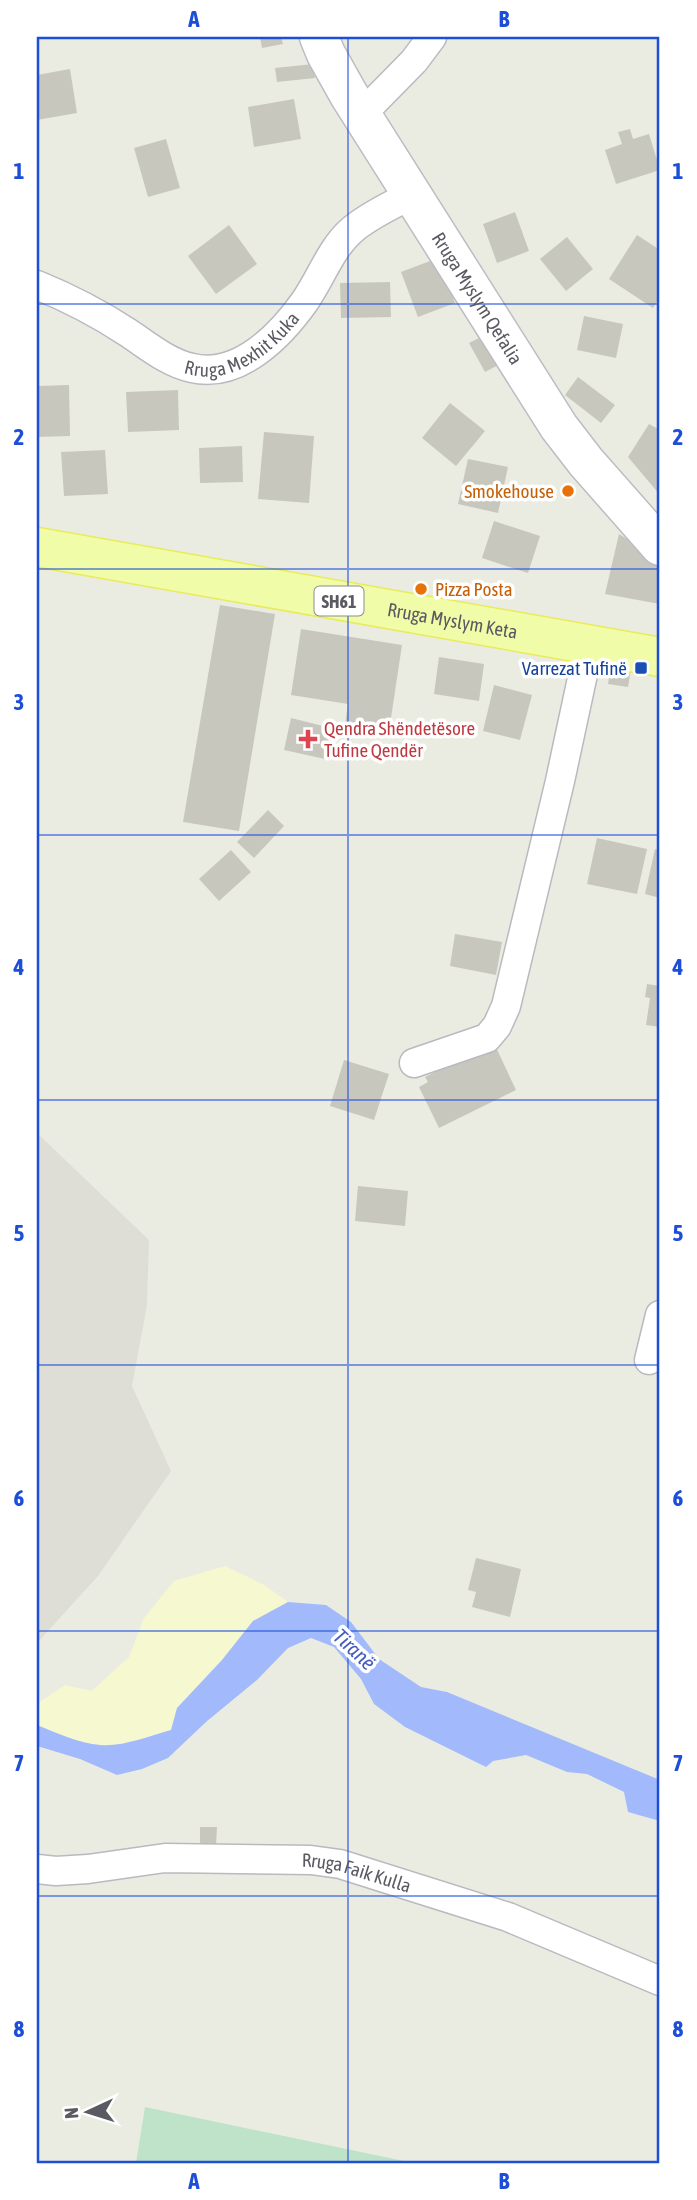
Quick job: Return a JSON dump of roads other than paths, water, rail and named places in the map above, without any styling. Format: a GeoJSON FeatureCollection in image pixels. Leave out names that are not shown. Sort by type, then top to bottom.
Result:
{"type":"FeatureCollection","features":[{"type":"Feature","properties":{"kind":"main road","name":"Rruga Myslym Keta"},"geometry":{"type":"LineString","coordinates":[[37,547],[660,657]]}},
{"type":"Feature","properties":{"kind":"street","name":"Rruga Myslym Qefalia"},"geometry":{"type":"LineString","coordinates":[[319,37],[361,115],[559,427],[660,546]]}},
{"type":"Feature","properties":{"kind":"street"},"geometry":{"type":"LineString","coordinates":[[361,115],[414,61],[432,37]]}},
{"type":"Feature","properties":{"kind":"street","name":"Rruga Mexhit Kuka"},"geometry":{"type":"LineString","coordinates":[[37,285],[78,302],[171,361],[193,369],[215,369],[237,363],[262,349],[305,301],[352,230],[412,194]]}},
{"type":"Feature","properties":{"kind":"street"},"geometry":{"type":"LineString","coordinates":[[414,1063],[487,1038],[497,1026],[506,1006],[589,646]]}},
{"type":"Feature","properties":{"kind":"street"},"geometry":{"type":"LineString","coordinates":[[649,1360],[660,1315]]}},
{"type":"Feature","properties":{"kind":"street","name":"Rruga Faik Kulla"},"geometry":{"type":"LineString","coordinates":[[37,1869],[89,1869],[166,1858],[311,1860],[340,1864],[508,1917],[660,1982]]}},
{"type":"Feature","properties":{"kind":"water","name":"Tiranë"},"geometry":{"type":"Polygon","coordinates":[[[288,1602],[326,1605],[351,1622],[379,1659],[421,1687],[447,1692],[660,1780],[660,1821],[628,1812],[624,1792],[587,1774],[567,1772],[526,1755],[493,1761],[486,1767],[405,1727],[374,1704],[361,1679],[334,1647],[311,1638],[288,1648],[257,1680],[168,1758],[142,1769],[117,1775],[80,1759],[37,1746],[37,1725],[76,1740],[100,1745],[127,1743],[171,1730],[177,1708],[222,1660],[253,1621],[288,1602]]]}},
{"type":"Feature","properties":{"kind":"place","name":"Smokehouse"},"geometry":{"type":"Point","coordinates":[568,491]}},
{"type":"Feature","properties":{"kind":"place","name":"Pizza Posta"},"geometry":{"type":"Point","coordinates":[421,589]}},
{"type":"Feature","properties":{"kind":"place","name":"Varrezat Tufinë"},"geometry":{"type":"Point","coordinates":[641,668]}},
{"type":"Feature","properties":{"kind":"place","name":"Qendra Shëndetësore Tufine Qendër"},"geometry":{"type":"Point","coordinates":[308,739]}}]}
